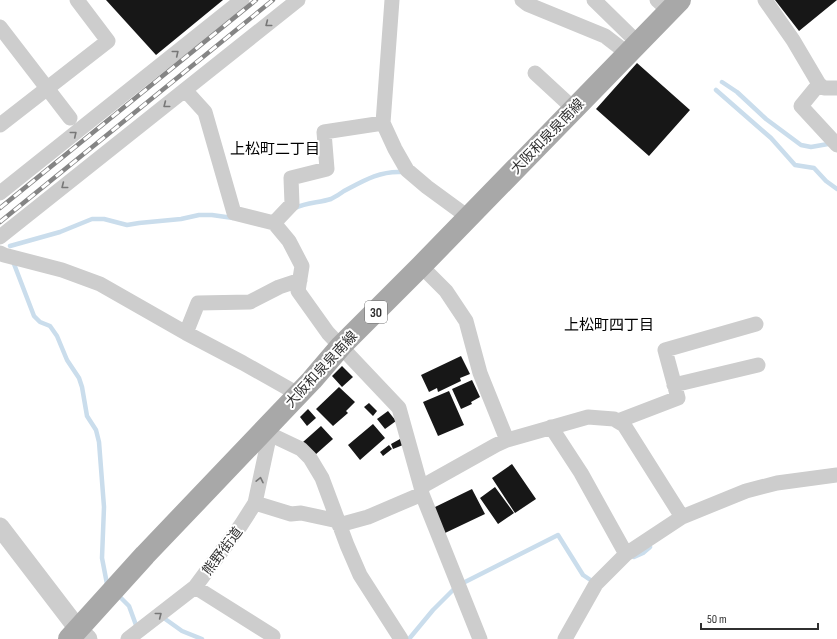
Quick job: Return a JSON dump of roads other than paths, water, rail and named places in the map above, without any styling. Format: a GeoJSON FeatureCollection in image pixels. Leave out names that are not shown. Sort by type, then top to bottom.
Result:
{"type":"FeatureCollection","features":[{"type":"Feature","properties":{"kind":"main road","name":"大阪和泉泉南線"},"geometry":{"type":"LineString","coordinates":[[78,636],[266,432],[341,346],[574,109],[632,48],[668,4]]}},
{"type":"Feature","properties":{"kind":"street"},"geometry":{"type":"LineString","coordinates":[[0,126],[108,41],[76,0]]}},
{"type":"Feature","properties":{"kind":"street"},"geometry":{"type":"LineString","coordinates":[[0,193],[242,0]]}},
{"type":"Feature","properties":{"kind":"street"},"geometry":{"type":"LineString","coordinates":[[0,237],[298,0]]}},
{"type":"Feature","properties":{"kind":"street"},"geometry":{"type":"LineString","coordinates":[[392,0],[383,123],[407,170],[427,187],[468,217]]}},
{"type":"Feature","properties":{"kind":"street"},"geometry":{"type":"LineString","coordinates":[[522,0],[527,4],[632,48]]}},
{"type":"Feature","properties":{"kind":"street"},"geometry":{"type":"LineString","coordinates":[[594,0],[632,48]]}},
{"type":"Feature","properties":{"kind":"street"},"geometry":{"type":"LineString","coordinates":[[765,0],[793,40],[820,84],[824,88],[837,88]]}},
{"type":"Feature","properties":{"kind":"street"},"geometry":{"type":"LineString","coordinates":[[0,27],[70,118]]}},
{"type":"Feature","properties":{"kind":"street"},"geometry":{"type":"LineString","coordinates":[[535,73],[574,109]]}},
{"type":"Feature","properties":{"kind":"street"},"geometry":{"type":"LineString","coordinates":[[820,84],[801,106],[818,134],[837,145]]}},
{"type":"Feature","properties":{"kind":"street"},"geometry":{"type":"LineString","coordinates":[[184,90],[205,112],[234,213],[274,222],[290,241],[302,266],[298,292],[328,333],[399,408],[422,491],[480,639]]}},
{"type":"Feature","properties":{"kind":"street"},"geometry":{"type":"LineString","coordinates":[[274,222],[292,204],[291,178],[327,169],[324,132],[383,123]]}},
{"type":"Feature","properties":{"kind":"street"},"geometry":{"type":"LineString","coordinates":[[0,253],[62,270],[100,284],[298,394]]}},
{"type":"Feature","properties":{"kind":"street"},"geometry":{"type":"LineString","coordinates":[[421,266],[446,291],[466,321],[480,373],[508,440]]}},
{"type":"Feature","properties":{"kind":"street"},"geometry":{"type":"LineString","coordinates":[[186,333],[198,303],[250,302],[279,287],[300,280]]}},
{"type":"Feature","properties":{"kind":"street"},"geometry":{"type":"LineString","coordinates":[[618,422],[678,398],[665,350],[756,324]]}},
{"type":"Feature","properties":{"kind":"street"},"geometry":{"type":"LineString","coordinates":[[674,385],[758,365]]}},
{"type":"Feature","properties":{"kind":"street"},"geometry":{"type":"LineString","coordinates":[[255,503],[290,514],[301,513],[339,523],[368,517],[422,491],[496,444],[588,417],[614,419],[624,425],[682,517]]}},
{"type":"Feature","properties":{"kind":"street"},"geometry":{"type":"LineString","coordinates":[[551,428],[581,472],[626,554]]}},
{"type":"Feature","properties":{"kind":"street"},"geometry":{"type":"LineString","coordinates":[[266,432],[301,449],[310,458],[322,478],[360,575],[401,639]]}},
{"type":"Feature","properties":{"kind":"street","name":"熊野街道"},"geometry":{"type":"LineString","coordinates":[[128,639],[195,586],[241,525],[255,503],[266,432]]}},
{"type":"Feature","properties":{"kind":"street"},"geometry":{"type":"LineString","coordinates":[[565,639],[596,584],[626,554],[682,517],[746,491],[777,483],[837,475]]}},
{"type":"Feature","properties":{"kind":"street"},"geometry":{"type":"LineString","coordinates":[[0,527],[78,636]]}},
{"type":"Feature","properties":{"kind":"street"},"geometry":{"type":"LineString","coordinates":[[195,586],[273,636]]}},
{"type":"Feature","properties":{"kind":"waterway"},"geometry":{"type":"LineString","coordinates":[[722,82],[737,92],[766,119],[801,145],[811,147],[828,144]]}},
{"type":"Feature","properties":{"kind":"waterway"},"geometry":{"type":"LineString","coordinates":[[716,90],[771,138],[795,165],[814,168],[826,181],[837,189]]}},
{"type":"Feature","properties":{"kind":"waterway"},"geometry":{"type":"LineString","coordinates":[[295,208],[331,199],[371,177],[385,173],[401,172]]}},
{"type":"Feature","properties":{"kind":"waterway"},"geometry":{"type":"LineString","coordinates":[[10,246],[60,232],[92,219],[104,219],[127,225],[181,219],[199,215],[233,218]]}},
{"type":"Feature","properties":{"kind":"waterway"},"geometry":{"type":"LineString","coordinates":[[14,264],[34,316],[40,322],[50,326],[57,336],[67,360],[79,378],[87,416],[96,430],[99,442],[104,507],[102,558],[107,584]]}},
{"type":"Feature","properties":{"kind":"waterway"},"geometry":{"type":"LineString","coordinates":[[463,583],[558,535],[583,575],[592,581]]}},
{"type":"Feature","properties":{"kind":"waterway"},"geometry":{"type":"LineString","coordinates":[[634,557],[643,553],[650,547]]}},
{"type":"Feature","properties":{"kind":"waterway"},"geometry":{"type":"LineString","coordinates":[[409,639],[433,610],[454,589]]}},
{"type":"Feature","properties":{"kind":"waterway"},"geometry":{"type":"LineString","coordinates":[[121,598],[129,606],[136,625]]}},
{"type":"Feature","properties":{"kind":"waterway"},"geometry":{"type":"LineString","coordinates":[[161,616],[182,631],[202,639]]}},
{"type":"Feature","properties":{"kind":"railway"},"geometry":{"type":"LineString","coordinates":[[0,208],[256,0]]}},
{"type":"Feature","properties":{"kind":"railway"},"geometry":{"type":"LineString","coordinates":[[0,222],[273,0]]}},
{"type":"Feature","properties":{"kind":"district","name":"上松町二丁目"},"geometry":{"type":"Point","coordinates":[275,149]}},
{"type":"Feature","properties":{"kind":"district","name":"上松町四丁目"},"geometry":{"type":"Point","coordinates":[609,325]}}]}
